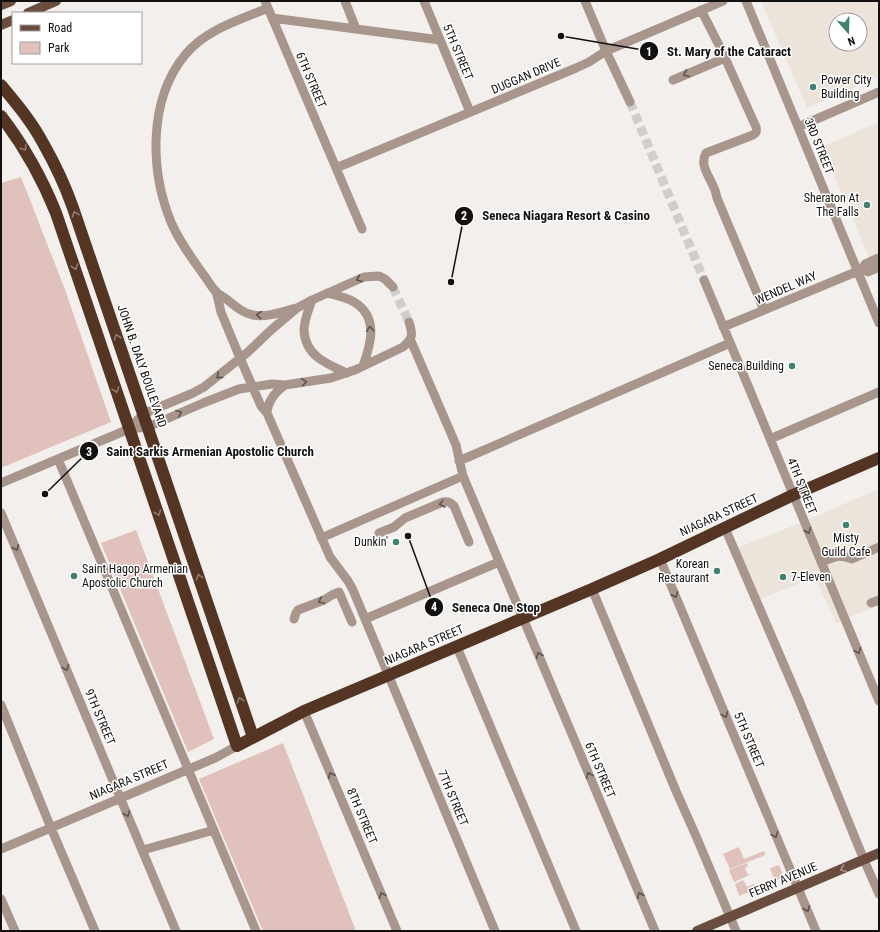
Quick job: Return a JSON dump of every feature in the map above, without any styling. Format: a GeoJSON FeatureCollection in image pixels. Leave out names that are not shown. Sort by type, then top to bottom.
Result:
{"type":"FeatureCollection","features":[{"type":"Feature","properties":{"kind":"highway","name":"JOHN B. DALY BOULEVARD"},"geometry":{"type":"LineString","coordinates":[[1,85],[43,141],[59,172],[66,190],[253,737]]}},
{"type":"Feature","properties":{"kind":"highway"},"geometry":{"type":"LineString","coordinates":[[1,116],[38,172],[62,230],[237,746]]}},
{"type":"Feature","properties":{"kind":"highway","name":"NIAGARA STREET"},"geometry":{"type":"LineString","coordinates":[[237,746],[304,711],[592,589],[660,559],[793,495],[879,458]]}},
{"type":"Feature","properties":{"kind":"main road"},"geometry":{"type":"LineString","coordinates":[[1,5],[11,1]]}},
{"type":"Feature","properties":{"kind":"main road"},"geometry":{"type":"LineString","coordinates":[[30,12],[56,1]]}},
{"type":"Feature","properties":{"kind":"main road"},"geometry":{"type":"LineString","coordinates":[[1,25],[12,20]]}},
{"type":"Feature","properties":{"kind":"main road","name":"FERRY AVENUE"},"geometry":{"type":"LineString","coordinates":[[697,931],[879,854]]}},
{"type":"Feature","properties":{"kind":"street"},"geometry":{"type":"LineString","coordinates":[[345,1],[356,29]]}},
{"type":"Feature","properties":{"kind":"street","name":"5TH STREET"},"geometry":{"type":"LineString","coordinates":[[424,1],[470,112]]}},
{"type":"Feature","properties":{"kind":"street"},"geometry":{"type":"LineString","coordinates":[[586,1],[606,51],[630,102]]}},
{"type":"Feature","properties":{"kind":"street","name":"DUGGAN DRIVE"},"geometry":{"type":"LineString","coordinates":[[336,168],[576,68],[606,51],[723,1]]}},
{"type":"Feature","properties":{"kind":"street","name":"3RD STREET"},"geometry":{"type":"LineString","coordinates":[[746,1],[798,127],[860,270],[879,323]]}},
{"type":"Feature","properties":{"kind":"street"},"geometry":{"type":"LineString","coordinates":[[267,4],[202,38],[186,54],[170,76],[158,114],[156,147],[157,171],[167,212],[180,239],[216,291],[238,309],[255,316],[266,316],[297,308]]}},
{"type":"Feature","properties":{"kind":"street","name":"6TH STREET"},"geometry":{"type":"LineString","coordinates":[[267,4],[362,229]]}},
{"type":"Feature","properties":{"kind":"street"},"geometry":{"type":"LineString","coordinates":[[701,10],[725,58],[757,130],[753,135],[706,153],[703,164],[715,189],[717,198],[764,310]]}},
{"type":"Feature","properties":{"kind":"street"},"geometry":{"type":"LineString","coordinates":[[272,18],[440,40]]}},
{"type":"Feature","properties":{"kind":"street"},"geometry":{"type":"LineString","coordinates":[[673,80],[725,58]]}},
{"type":"Feature","properties":{"kind":"street"},"geometry":{"type":"LineString","coordinates":[[798,127],[879,92]]}},
{"type":"Feature","properties":{"kind":"street","name":"WENDEL WAY"},"geometry":{"type":"LineString","coordinates":[[723,327],[860,270],[868,272],[879,262]]}},
{"type":"Feature","properties":{"kind":"street"},"geometry":{"type":"LineString","coordinates":[[129,429],[143,414],[194,393],[204,387],[240,358],[297,308],[364,277],[379,276],[394,287]]}},
{"type":"Feature","properties":{"kind":"street","name":"4TH STREET"},"geometry":{"type":"LineString","coordinates":[[704,280],[879,701]]}},
{"type":"Feature","properties":{"kind":"street","name":"7TH STREET"},"geometry":{"type":"LineString","coordinates":[[216,291],[220,312],[252,387],[261,406],[267,413],[330,557],[348,581],[365,619],[495,931]]}},
{"type":"Feature","properties":{"kind":"street"},"geometry":{"type":"LineString","coordinates":[[327,293],[352,301],[361,307],[367,314],[371,332],[368,352],[363,366]]}},
{"type":"Feature","properties":{"kind":"street"},"geometry":{"type":"LineString","coordinates":[[312,300],[306,317],[304,329],[306,341],[311,351],[318,358],[347,373]]}},
{"type":"Feature","properties":{"kind":"street"},"geometry":{"type":"LineString","coordinates":[[1,483],[129,429],[148,427],[239,389],[272,384],[285,385],[331,378],[347,373],[403,347],[410,341],[412,335],[409,322]]}},
{"type":"Feature","properties":{"kind":"street","name":"6TH STREET"},"geometry":{"type":"LineString","coordinates":[[410,341],[456,445],[463,476],[655,931]]}},
{"type":"Feature","properties":{"kind":"street"},"geometry":{"type":"LineString","coordinates":[[459,461],[730,343]]}},
{"type":"Feature","properties":{"kind":"street"},"geometry":{"type":"LineString","coordinates":[[267,413],[271,398],[280,388],[285,385]]}},
{"type":"Feature","properties":{"kind":"street"},"geometry":{"type":"LineString","coordinates":[[770,439],[879,392]]}},
{"type":"Feature","properties":{"kind":"street"},"geometry":{"type":"LineString","coordinates":[[58,459],[256,931]]}},
{"type":"Feature","properties":{"kind":"street"},"geometry":{"type":"LineString","coordinates":[[321,538],[463,476]]}},
{"type":"Feature","properties":{"kind":"street"},"geometry":{"type":"LineString","coordinates":[[379,533],[394,527],[405,518],[443,502],[447,502],[454,506],[469,542]]}},
{"type":"Feature","properties":{"kind":"street","name":"9TH STREET"},"geometry":{"type":"LineString","coordinates":[[1,512],[176,931]]}},
{"type":"Feature","properties":{"kind":"street"},"geometry":{"type":"LineString","coordinates":[[726,528],[879,894]]}},
{"type":"Feature","properties":{"kind":"street"},"geometry":{"type":"LineString","coordinates":[[821,562],[838,556],[852,559],[879,547]]}},
{"type":"Feature","properties":{"kind":"street","name":"5TH STREET"},"geometry":{"type":"LineString","coordinates":[[660,559],[816,931]]}},
{"type":"Feature","properties":{"kind":"street"},"geometry":{"type":"LineString","coordinates":[[365,619],[499,562]]}},
{"type":"Feature","properties":{"kind":"street"},"geometry":{"type":"LineString","coordinates":[[592,589],[736,931]]}},
{"type":"Feature","properties":{"kind":"street"},"geometry":{"type":"LineString","coordinates":[[294,619],[298,610],[324,600],[339,592],[352,622]]}},
{"type":"Feature","properties":{"kind":"street"},"geometry":{"type":"LineString","coordinates":[[457,647],[576,931]]}},
{"type":"Feature","properties":{"kind":"street"},"geometry":{"type":"LineString","coordinates":[[1,705],[95,931]]}},
{"type":"Feature","properties":{"kind":"street","name":"8TH STREET"},"geometry":{"type":"LineString","coordinates":[[304,711],[397,931]]}},
{"type":"Feature","properties":{"kind":"street","name":"NIAGARA STREET"},"geometry":{"type":"LineString","coordinates":[[1,849],[215,758],[237,746]]}},
{"type":"Feature","properties":{"kind":"street"},"geometry":{"type":"LineString","coordinates":[[143,850],[214,830]]}},
{"type":"Feature","properties":{"kind":"street"},"geometry":{"type":"LineString","coordinates":[[1,899],[14,931]]}},
{"type":"Feature","properties":{"kind":"shaded area"},"geometry":{"type":"Polygon","coordinates":[[[761,1],[879,1],[879,77],[807,108],[761,1]]]}},
{"type":"Feature","properties":{"kind":"shaded area","name":"Sheraton At The Falls"},"geometry":{"type":"Polygon","coordinates":[[[879,122],[879,281],[822,147],[879,122]]]}},
{"type":"Feature","properties":{"kind":"shaded area"},"geometry":{"type":"Polygon","coordinates":[[[879,489],[879,605],[836,623],[815,577],[758,600],[737,548],[879,489]]]}},
{"type":"Feature","properties":{"kind":"green space"},"geometry":{"type":"Polygon","coordinates":[[[21,177],[64,287],[111,422],[1,468],[1,183],[21,177]]]}},
{"type":"Feature","properties":{"kind":"green space"},"geometry":{"type":"Polygon","coordinates":[[[136,530],[214,739],[188,752],[101,543],[136,530]]]}},
{"type":"Feature","properties":{"kind":"green space"},"geometry":{"type":"Polygon","coordinates":[[[283,743],[356,931],[263,931],[199,779],[283,743]]]}},
{"type":"Feature","properties":{"kind":"green space"},"geometry":{"type":"Polygon","coordinates":[[[739,847],[744,859],[764,851],[765,855],[730,869],[723,854],[739,847]]]}},
{"type":"Feature","properties":{"kind":"green space"},"geometry":{"type":"Polygon","coordinates":[[[747,863],[748,866],[745,868],[748,875],[752,874],[734,882],[729,870],[747,863]]]}},
{"type":"Feature","properties":{"kind":"green space"},"geometry":{"type":"Polygon","coordinates":[[[779,865],[784,877],[739,896],[735,884],[743,880],[747,887],[754,884],[755,886],[774,879],[770,868],[779,865]]]}},
{"type":"Feature","properties":{"kind":"tunnel"},"geometry":{"type":"LineString","coordinates":[[630,102],[704,280]]}},
{"type":"Feature","properties":{"kind":"tunnel"},"geometry":{"type":"LineString","coordinates":[[393,287],[409,322]]}},
{"type":"Feature","properties":{"kind":"place","name":"St. Mary of the Cataract"},"geometry":{"type":"Point","coordinates":[561,36]}},
{"type":"Feature","properties":{"kind":"place","name":"Power City Building"},"geometry":{"type":"Point","coordinates":[813,87]}},
{"type":"Feature","properties":{"kind":"place","name":"Sheraton At The Falls"},"geometry":{"type":"Point","coordinates":[867,205]}},
{"type":"Feature","properties":{"kind":"place","name":"Seneca Niagara Resort & Casino"},"geometry":{"type":"Point","coordinates":[451,282]}},
{"type":"Feature","properties":{"kind":"place","name":"Seneca Building"},"geometry":{"type":"Point","coordinates":[792,366]}},
{"type":"Feature","properties":{"kind":"place","name":"Saint Sarkis Armenian Apostolic Church"},"geometry":{"type":"Point","coordinates":[45,494]}},
{"type":"Feature","properties":{"kind":"place","name":"Misty Guild Cafe"},"geometry":{"type":"Point","coordinates":[846,525]}},
{"type":"Feature","properties":{"kind":"place","name":"Seneca One Stop"},"geometry":{"type":"Point","coordinates":[408,536]}},
{"type":"Feature","properties":{"kind":"place","name":"Dunkin'"},"geometry":{"type":"Point","coordinates":[396,542]}},
{"type":"Feature","properties":{"kind":"place","name":"Korean Restaurant"},"geometry":{"type":"Point","coordinates":[717,571]}},
{"type":"Feature","properties":{"kind":"place","name":"Saint Hagop Armenian Apostolic Church"},"geometry":{"type":"Point","coordinates":[74,576]}},
{"type":"Feature","properties":{"kind":"place","name":"7-Eleven"},"geometry":{"type":"Point","coordinates":[783,577]}}]}
